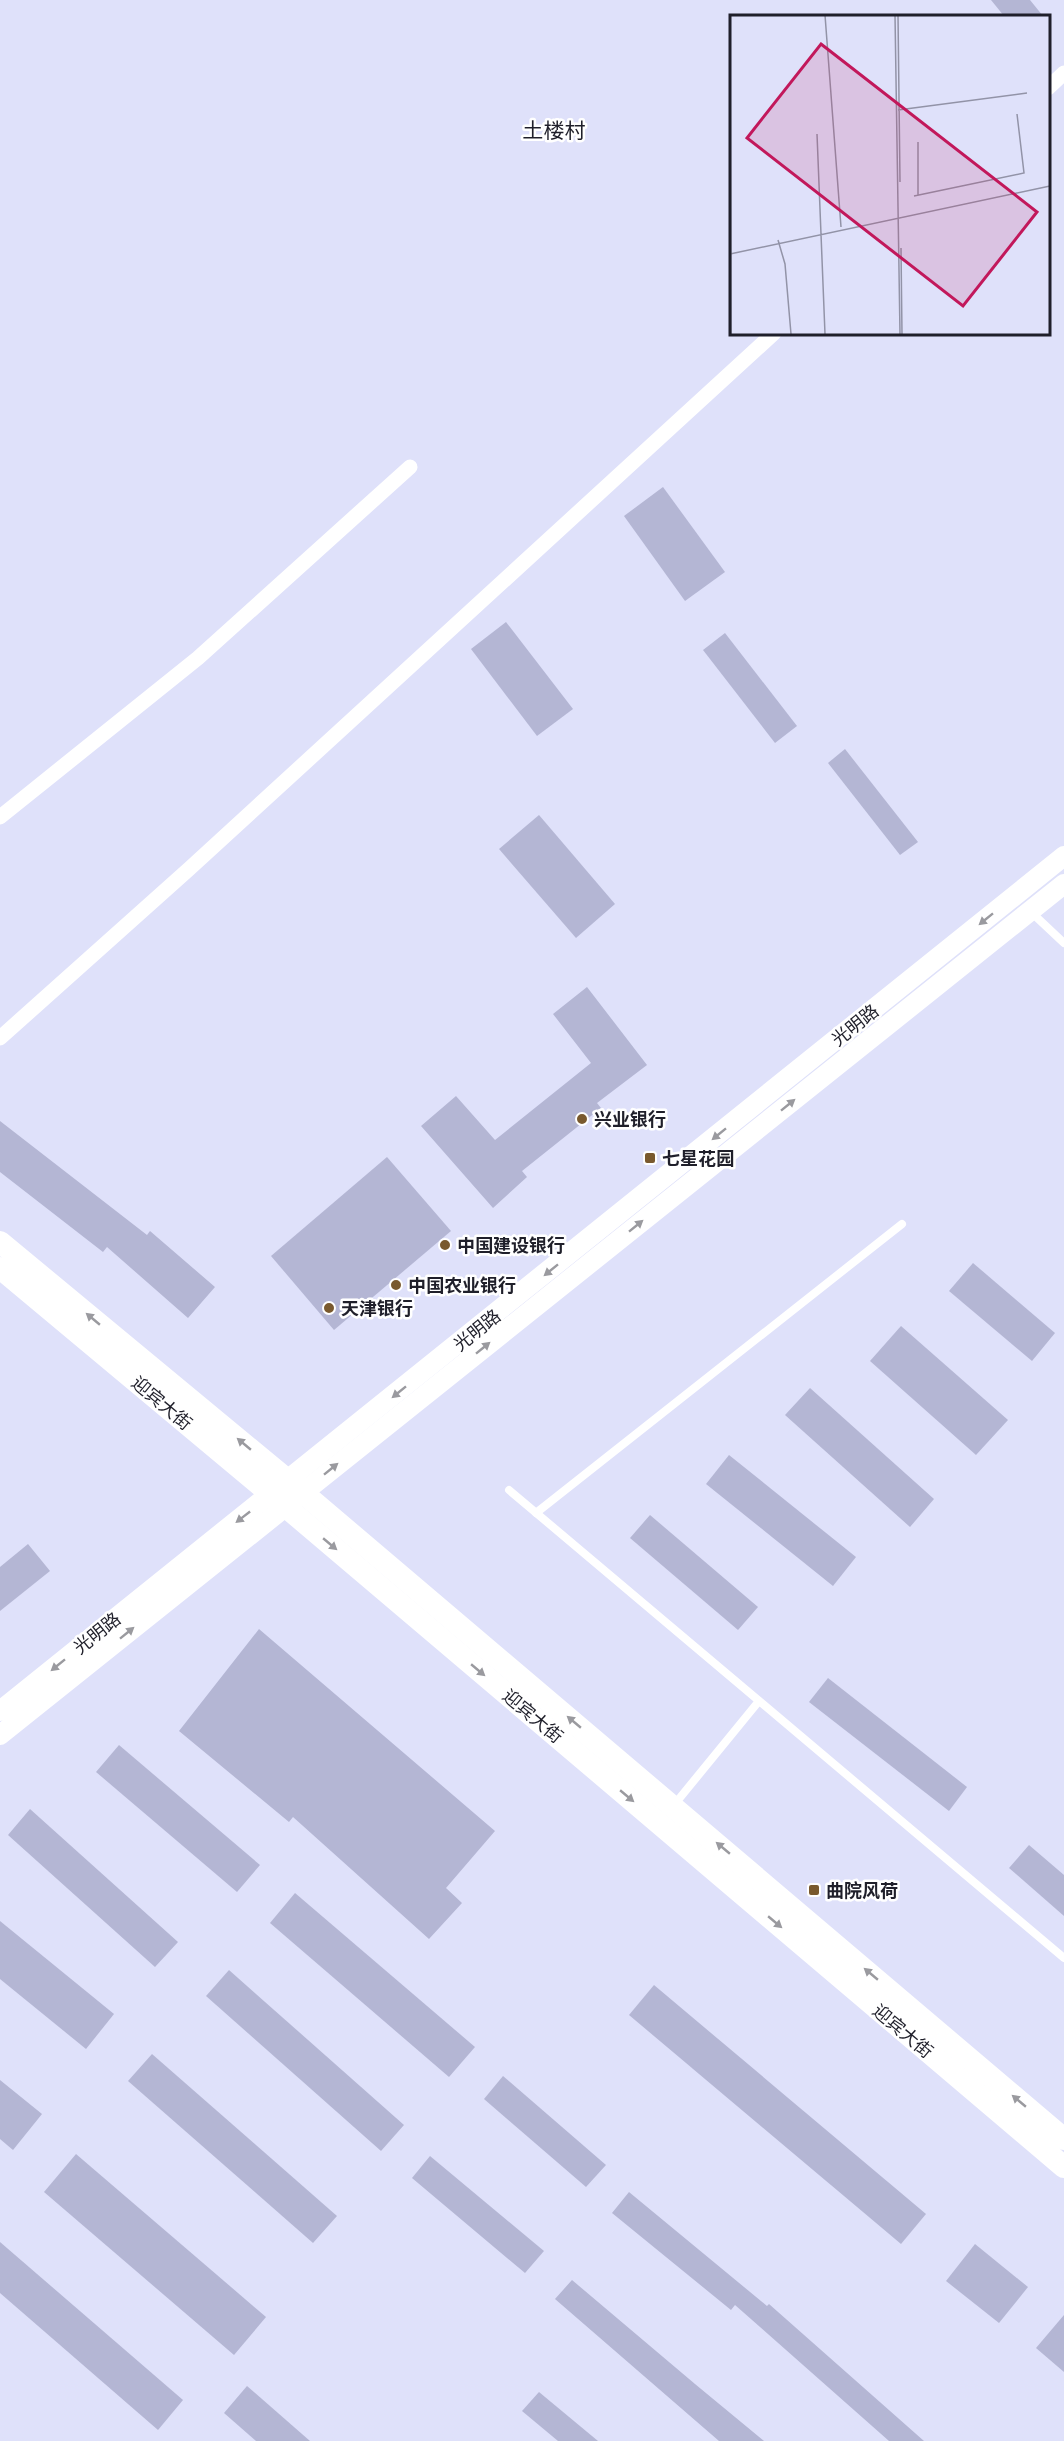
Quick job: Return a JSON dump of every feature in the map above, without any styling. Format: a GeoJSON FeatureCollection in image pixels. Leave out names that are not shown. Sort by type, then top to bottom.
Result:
{"type":"FeatureCollection","features":[{"type":"Feature","properties":{"kind":"main road","name":"迎宾大街"},"geometry":{"type":"LineString","coordinates":[[0,1242],[1064,2167]]}},
{"type":"Feature","properties":{"kind":"main road","name":"迎宾大街"},"geometry":{"type":"LineString","coordinates":[[0,1268],[287,1493],[674,1806],[1064,2139]]}},
{"type":"Feature","properties":{"kind":"street"},"geometry":{"type":"LineString","coordinates":[[1049,86],[1064,73]]}},
{"type":"Feature","properties":{"kind":"street"},"geometry":{"type":"LineString","coordinates":[[0,1038],[189,870],[773,334]]}},
{"type":"Feature","properties":{"kind":"street"},"geometry":{"type":"LineString","coordinates":[[0,817],[198,658],[410,467]]}},
{"type":"Feature","properties":{"kind":"street","name":"光明路"},"geometry":{"type":"LineString","coordinates":[[0,1735],[287,1493],[1064,856]]}},
{"type":"Feature","properties":{"kind":"street","name":"光明路"},"geometry":{"type":"LineString","coordinates":[[0,1711],[287,1493],[1064,884]]}},
{"type":"Feature","properties":{"kind":"lane"},"geometry":{"type":"LineString","coordinates":[[1016,895],[1064,943]]}},
{"type":"Feature","properties":{"kind":"lane"},"geometry":{"type":"LineString","coordinates":[[536,1513],[902,1224]]}},
{"type":"Feature","properties":{"kind":"lane"},"geometry":{"type":"LineString","coordinates":[[508,1490],[1064,1958]]}},
{"type":"Feature","properties":{"kind":"lane"},"geometry":{"type":"LineString","coordinates":[[674,1806],[759,1701]]}},
{"type":"Feature","properties":{"kind":"building"},"geometry":{"type":"Polygon","coordinates":[[[991,0],[1030,0],[1042,15],[1003,15],[991,0]]]}},
{"type":"Feature","properties":{"kind":"building"},"geometry":{"type":"Polygon","coordinates":[[[663,487],[725,572],[685,601],[624,516],[663,487]]]}},
{"type":"Feature","properties":{"kind":"building"},"geometry":{"type":"Polygon","coordinates":[[[506,622],[573,709],[537,736],[471,649],[506,622]]]}},
{"type":"Feature","properties":{"kind":"building"},"geometry":{"type":"Polygon","coordinates":[[[725,633],[797,726],[775,743],[703,650],[725,633]]]}},
{"type":"Feature","properties":{"kind":"building"},"geometry":{"type":"Polygon","coordinates":[[[845,749],[918,842],[900,855],[828,763],[845,749]]]}},
{"type":"Feature","properties":{"kind":"building"},"geometry":{"type":"Polygon","coordinates":[[[539,815],[615,904],[576,938],[499,849],[539,815]]]}},
{"type":"Feature","properties":{"kind":"building"},"geometry":{"type":"Polygon","coordinates":[[[587,987],[647,1065],[597,1103],[601,1108],[522,1171],[527,1177],[493,1208],[421,1126],[456,1096],[495,1140],[591,1063],[553,1014],[587,987]]]}},
{"type":"Feature","properties":{"kind":"building"},"geometry":{"type":"Polygon","coordinates":[[[0,1121],[147,1235],[150,1231],[215,1287],[188,1318],[107,1247],[103,1252],[0,1172],[0,1121]]]}},
{"type":"Feature","properties":{"kind":"building"},"geometry":{"type":"Polygon","coordinates":[[[387,1157],[451,1231],[334,1330],[271,1256],[387,1157]]]}},
{"type":"Feature","properties":{"kind":"building"},"geometry":{"type":"Polygon","coordinates":[[[973,1263],[1055,1333],[1032,1361],[949,1291],[973,1263]]]}},
{"type":"Feature","properties":{"kind":"building"},"geometry":{"type":"Polygon","coordinates":[[[901,1326],[1008,1420],[976,1455],[870,1361],[901,1326]]]}},
{"type":"Feature","properties":{"kind":"building"},"geometry":{"type":"Polygon","coordinates":[[[810,1388],[934,1499],[910,1527],[785,1415],[810,1388]]]}},
{"type":"Feature","properties":{"kind":"building"},"geometry":{"type":"Polygon","coordinates":[[[729,1455],[856,1557],[833,1586],[706,1484],[729,1455]]]}},
{"type":"Feature","properties":{"kind":"building"},"geometry":{"type":"Polygon","coordinates":[[[650,1515],[758,1607],[738,1630],[630,1538],[650,1515]]]}},
{"type":"Feature","properties":{"kind":"building"},"geometry":{"type":"Polygon","coordinates":[[[28,1544],[50,1571],[0,1611],[0,1567],[28,1544]]]}},
{"type":"Feature","properties":{"kind":"building"},"geometry":{"type":"Polygon","coordinates":[[[259,1629],[495,1831],[446,1888],[462,1903],[429,1939],[293,1817],[289,1822],[179,1731],[259,1629]]]}},
{"type":"Feature","properties":{"kind":"building"},"geometry":{"type":"Polygon","coordinates":[[[828,1678],[967,1787],[949,1811],[809,1702],[828,1678]]]}},
{"type":"Feature","properties":{"kind":"building"},"geometry":{"type":"Polygon","coordinates":[[[119,1745],[260,1865],[237,1892],[96,1772],[119,1745]]]}},
{"type":"Feature","properties":{"kind":"building"},"geometry":{"type":"Polygon","coordinates":[[[30,1809],[178,1942],[155,1967],[8,1835],[30,1809]]]}},
{"type":"Feature","properties":{"kind":"building"},"geometry":{"type":"Polygon","coordinates":[[[1029,1845],[1064,1875],[1064,1916],[1009,1868],[1029,1845]]]}},
{"type":"Feature","properties":{"kind":"building"},"geometry":{"type":"Polygon","coordinates":[[[295,1893],[475,2047],[449,2077],[270,1923],[295,1893]]]}},
{"type":"Feature","properties":{"kind":"building"},"geometry":{"type":"Polygon","coordinates":[[[0,1921],[114,2014],[86,2049],[0,1979],[0,1921]]]}},
{"type":"Feature","properties":{"kind":"building"},"geometry":{"type":"Polygon","coordinates":[[[229,1970],[404,2125],[381,2151],[206,1996],[229,1970]]]}},
{"type":"Feature","properties":{"kind":"building"},"geometry":{"type":"Polygon","coordinates":[[[654,1985],[926,2214],[901,2244],[629,2015],[654,1985]]]}},
{"type":"Feature","properties":{"kind":"building"},"geometry":{"type":"Polygon","coordinates":[[[152,2054],[337,2216],[313,2243],[128,2081],[152,2054]]]}},
{"type":"Feature","properties":{"kind":"building"},"geometry":{"type":"Polygon","coordinates":[[[503,2076],[606,2165],[586,2187],[484,2099],[503,2076]]]}},
{"type":"Feature","properties":{"kind":"building"},"geometry":{"type":"Polygon","coordinates":[[[0,2080],[42,2114],[13,2150],[0,2139],[0,2080]]]}},
{"type":"Feature","properties":{"kind":"building"},"geometry":{"type":"Polygon","coordinates":[[[76,2154],[266,2317],[234,2355],[44,2192],[76,2154]]]}},
{"type":"Feature","properties":{"kind":"building"},"geometry":{"type":"Polygon","coordinates":[[[430,2156],[544,2251],[525,2273],[412,2178],[430,2156]]]}},
{"type":"Feature","properties":{"kind":"building"},"geometry":{"type":"Polygon","coordinates":[[[629,2192],[767,2306],[769,2304],[924,2441],[889,2441],[735,2305],[731,2310],[612,2213],[629,2192]]]}},
{"type":"Feature","properties":{"kind":"building"},"geometry":{"type":"Polygon","coordinates":[[[0,2242],[183,2400],[158,2430],[0,2293],[0,2242]]]}},
{"type":"Feature","properties":{"kind":"building"},"geometry":{"type":"Polygon","coordinates":[[[975,2244],[1028,2287],[999,2323],[946,2281],[975,2244]]]}},
{"type":"Feature","properties":{"kind":"building"},"geometry":{"type":"Polygon","coordinates":[[[572,2280],[764,2441],[719,2441],[555,2299],[572,2280]]]}},
{"type":"Feature","properties":{"kind":"building"},"geometry":{"type":"Polygon","coordinates":[[[1064,2315],[1064,2372],[1036,2348],[1064,2315]]]}},
{"type":"Feature","properties":{"kind":"building"},"geometry":{"type":"Polygon","coordinates":[[[247,2386],[310,2441],[256,2441],[224,2413],[247,2386]]]}},
{"type":"Feature","properties":{"kind":"building"},"geometry":{"type":"Polygon","coordinates":[[[539,2392],[598,2441],[558,2441],[522,2411],[539,2392]]]}},
{"type":"Feature","properties":{"kind":"place","name":"兴业银行"},"geometry":{"type":"Point","coordinates":[582,1119]}},
{"type":"Feature","properties":{"kind":"place","name":"七星花园"},"geometry":{"type":"Point","coordinates":[650,1158]}},
{"type":"Feature","properties":{"kind":"place","name":"中国建设银行"},"geometry":{"type":"Point","coordinates":[445,1245]}},
{"type":"Feature","properties":{"kind":"place","name":"中国农业银行"},"geometry":{"type":"Point","coordinates":[396,1285]}},
{"type":"Feature","properties":{"kind":"place","name":"天津银行"},"geometry":{"type":"Point","coordinates":[329,1308]}},
{"type":"Feature","properties":{"kind":"place","name":"曲院风荷"},"geometry":{"type":"Point","coordinates":[814,1890]}},
{"type":"Feature","properties":{"kind":"district","name":"土楼村"},"geometry":{"type":"Point","coordinates":[554,130]}}]}
